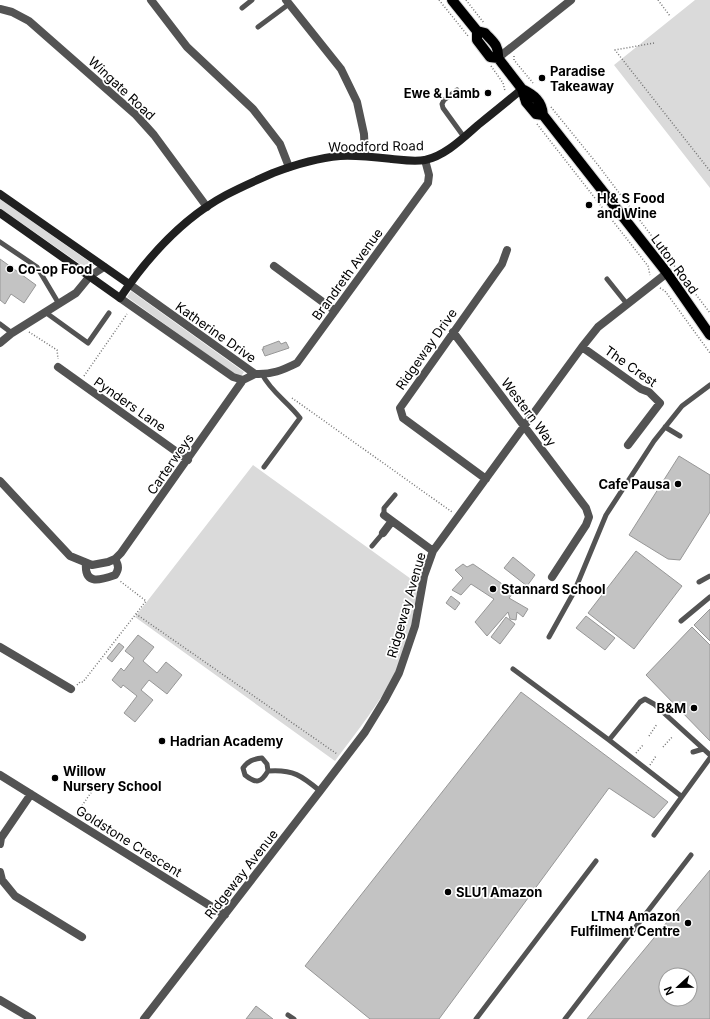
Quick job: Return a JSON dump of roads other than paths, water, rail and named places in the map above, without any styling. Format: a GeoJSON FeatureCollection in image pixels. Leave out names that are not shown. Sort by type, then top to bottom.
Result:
{"type":"FeatureCollection","features":[{"type":"Feature","properties":{"kind":"main road","name":"Luton Road"},"geometry":{"type":"LineString","coordinates":[[452,0],[477,31],[485,32],[499,49],[498,58],[522,89],[526,102],[536,114],[543,115],[707,324],[710,335]]}},
{"type":"Feature","properties":{"kind":"street"},"geometry":{"type":"LineString","coordinates":[[151,0],[187,47],[254,109],[280,144],[289,167]]}},
{"type":"Feature","properties":{"kind":"street"},"geometry":{"type":"LineString","coordinates":[[288,2],[340,69],[357,102],[364,134],[365,156]]}},
{"type":"Feature","properties":{"kind":"street"},"geometry":{"type":"LineString","coordinates":[[498,58],[566,2]]}},
{"type":"Feature","properties":{"kind":"street","name":"Wingate Road"},"geometry":{"type":"LineString","coordinates":[[0,9],[12,12],[29,20],[136,115],[154,135],[207,207]]}},
{"type":"Feature","properties":{"kind":"street","name":"Woodford Road"},"geometry":{"type":"LineString","coordinates":[[129,284],[158,251],[185,224],[225,195],[258,179],[289,167],[311,161],[340,156],[425,160],[439,154],[464,137],[522,89]]}},
{"type":"Feature","properties":{"kind":"street","name":"Brandreth Avenue"},"geometry":{"type":"LineString","coordinates":[[258,374],[279,372],[297,363],[428,183],[429,175],[425,160]]}},
{"type":"Feature","properties":{"kind":"street","name":"Katherine Drive"},"geometry":{"type":"LineString","coordinates":[[0,194],[258,374]]}},
{"type":"Feature","properties":{"kind":"street","name":"Katherine Drive"},"geometry":{"type":"LineString","coordinates":[[0,213],[233,378],[243,380],[258,374]]}},
{"type":"Feature","properties":{"kind":"street","name":"Ridgeway Drive"},"geometry":{"type":"LineString","coordinates":[[486,479],[403,418],[400,408],[502,264],[507,250]]}},
{"type":"Feature","properties":{"kind":"street"},"geometry":{"type":"LineString","coordinates":[[274,266],[335,311]]}},
{"type":"Feature","properties":{"kind":"street"},"geometry":{"type":"LineString","coordinates":[[0,343],[12,333],[76,293],[90,276],[104,267]]}},
{"type":"Feature","properties":{"kind":"street","name":"Ridgeway Avenue"},"geometry":{"type":"LineString","coordinates":[[144,1019],[320,791],[364,732],[384,701],[399,673],[415,626],[424,576],[433,551],[598,327],[667,273]]}},
{"type":"Feature","properties":{"kind":"street"},"geometry":{"type":"LineString","coordinates":[[120,298],[129,284]]}},
{"type":"Feature","properties":{"kind":"street","name":"Western Way"},"geometry":{"type":"LineString","coordinates":[[453,332],[586,508],[589,517],[586,525],[552,577]]}},
{"type":"Feature","properties":{"kind":"street","name":"The Crest"},"geometry":{"type":"LineString","coordinates":[[582,347],[641,389],[649,392],[660,403],[628,445]]}},
{"type":"Feature","properties":{"kind":"street","name":"Pynders Lane"},"geometry":{"type":"LineString","coordinates":[[58,367],[188,460]]}},
{"type":"Feature","properties":{"kind":"street","name":"Carterweys"},"geometry":{"type":"LineString","coordinates":[[115,559],[122,553],[243,380]]}},
{"type":"Feature","properties":{"kind":"street"},"geometry":{"type":"LineString","coordinates":[[0,481],[70,556],[92,565],[115,559],[118,570],[115,575],[94,580],[89,578],[86,572],[86,563]]}},
{"type":"Feature","properties":{"kind":"street"},"geometry":{"type":"LineString","coordinates":[[384,515],[433,551]]}},
{"type":"Feature","properties":{"kind":"street"},"geometry":{"type":"LineString","coordinates":[[383,533],[392,521]]}},
{"type":"Feature","properties":{"kind":"street"},"geometry":{"type":"LineString","coordinates":[[0,647],[71,689]]}},
{"type":"Feature","properties":{"kind":"street","name":"Goldstone Crescent"},"geometry":{"type":"LineString","coordinates":[[0,775],[225,915]]}},
{"type":"Feature","properties":{"kind":"street"},"geometry":{"type":"LineString","coordinates":[[0,844],[1,838],[31,794]]}},
{"type":"Feature","properties":{"kind":"street"},"geometry":{"type":"LineString","coordinates":[[0,872],[2,880],[15,896],[82,937]]}},
{"type":"Feature","properties":{"kind":"street"},"geometry":{"type":"LineString","coordinates":[[0,1000],[32,1019]]}},
{"type":"Feature","properties":{"kind":"lane"},"geometry":{"type":"LineString","coordinates":[[242,8],[252,0]]}},
{"type":"Feature","properties":{"kind":"lane"},"geometry":{"type":"LineString","coordinates":[[258,27],[288,2]]}},
{"type":"Feature","properties":{"kind":"lane"},"geometry":{"type":"LineString","coordinates":[[457,90],[444,100],[442,104],[443,108],[464,137]]}},
{"type":"Feature","properties":{"kind":"lane"},"geometry":{"type":"LineString","coordinates":[[0,242],[36,267],[59,304]]}},
{"type":"Feature","properties":{"kind":"lane"},"geometry":{"type":"LineString","coordinates":[[607,279],[627,304]]}},
{"type":"Feature","properties":{"kind":"lane"},"geometry":{"type":"LineString","coordinates":[[46,312],[88,343],[108,313]]}},
{"type":"Feature","properties":{"kind":"lane"},"geometry":{"type":"LineString","coordinates":[[0,324],[12,333]]}},
{"type":"Feature","properties":{"kind":"lane"},"geometry":{"type":"LineString","coordinates":[[258,374],[266,384],[295,411],[300,418],[264,467]]}},
{"type":"Feature","properties":{"kind":"lane"},"geometry":{"type":"LineString","coordinates":[[549,637],[574,592],[606,515],[654,441],[665,427],[682,406],[710,385]]}},
{"type":"Feature","properties":{"kind":"lane"},"geometry":{"type":"LineString","coordinates":[[665,427],[680,436]]}},
{"type":"Feature","properties":{"kind":"lane"},"geometry":{"type":"LineString","coordinates":[[384,515],[384,508],[395,495]]}},
{"type":"Feature","properties":{"kind":"lane"},"geometry":{"type":"LineString","coordinates":[[372,546],[383,533]]}},
{"type":"Feature","properties":{"kind":"lane"},"geometry":{"type":"LineString","coordinates":[[699,582],[710,576]]}},
{"type":"Feature","properties":{"kind":"lane"},"geometry":{"type":"LineString","coordinates":[[681,621],[710,597]]}},
{"type":"Feature","properties":{"kind":"lane"},"geometry":{"type":"LineString","coordinates":[[513,669],[609,740],[681,796]]}},
{"type":"Feature","properties":{"kind":"lane"},"geometry":{"type":"LineString","coordinates":[[609,740],[640,702],[645,699],[654,704],[710,756],[654,835]]}},
{"type":"Feature","properties":{"kind":"lane"},"geometry":{"type":"LineString","coordinates":[[694,752],[703,749]]}},
{"type":"Feature","properties":{"kind":"lane"},"geometry":{"type":"LineString","coordinates":[[262,758],[267,764],[268,771],[263,779],[257,782],[245,775],[243,768],[252,760],[262,758]]}},
{"type":"Feature","properties":{"kind":"lane"},"geometry":{"type":"LineString","coordinates":[[268,771],[292,772],[303,777],[320,791]]}},
{"type":"Feature","properties":{"kind":"lane"},"geometry":{"type":"LineString","coordinates":[[565,1019],[691,855]]}},
{"type":"Feature","properties":{"kind":"lane"},"geometry":{"type":"LineString","coordinates":[[476,1019],[596,861]]}},
{"type":"Feature","properties":{"kind":"lane"},"geometry":{"type":"LineString","coordinates":[[288,1015],[294,1019]]}},
{"type":"Feature","properties":{"kind":"place","name":"Paradise Takeaway"},"geometry":{"type":"Point","coordinates":[542,78]}},
{"type":"Feature","properties":{"kind":"place","name":"Ewe & Lamb"},"geometry":{"type":"Point","coordinates":[488,93]}},
{"type":"Feature","properties":{"kind":"place","name":"H & S Food and Wine"},"geometry":{"type":"Point","coordinates":[589,205]}},
{"type":"Feature","properties":{"kind":"place","name":"Co-op Food"},"geometry":{"type":"Point","coordinates":[10,269]}},
{"type":"Feature","properties":{"kind":"place","name":"Cafe Pausa"},"geometry":{"type":"Point","coordinates":[678,484]}},
{"type":"Feature","properties":{"kind":"place","name":"Stannard School"},"geometry":{"type":"Point","coordinates":[493,589]}},
{"type":"Feature","properties":{"kind":"place","name":"B&M"},"geometry":{"type":"Point","coordinates":[694,708]}},
{"type":"Feature","properties":{"kind":"place","name":"Hadrian Academy"},"geometry":{"type":"Point","coordinates":[162,741]}},
{"type":"Feature","properties":{"kind":"place","name":"Willow Nursery School"},"geometry":{"type":"Point","coordinates":[55,778]}},
{"type":"Feature","properties":{"kind":"place","name":"SLU1 Amazon"},"geometry":{"type":"Point","coordinates":[448,892]}},
{"type":"Feature","properties":{"kind":"place","name":"LTN4 Amazon Fulfilment Centre"},"geometry":{"type":"Point","coordinates":[688,923]}}]}
